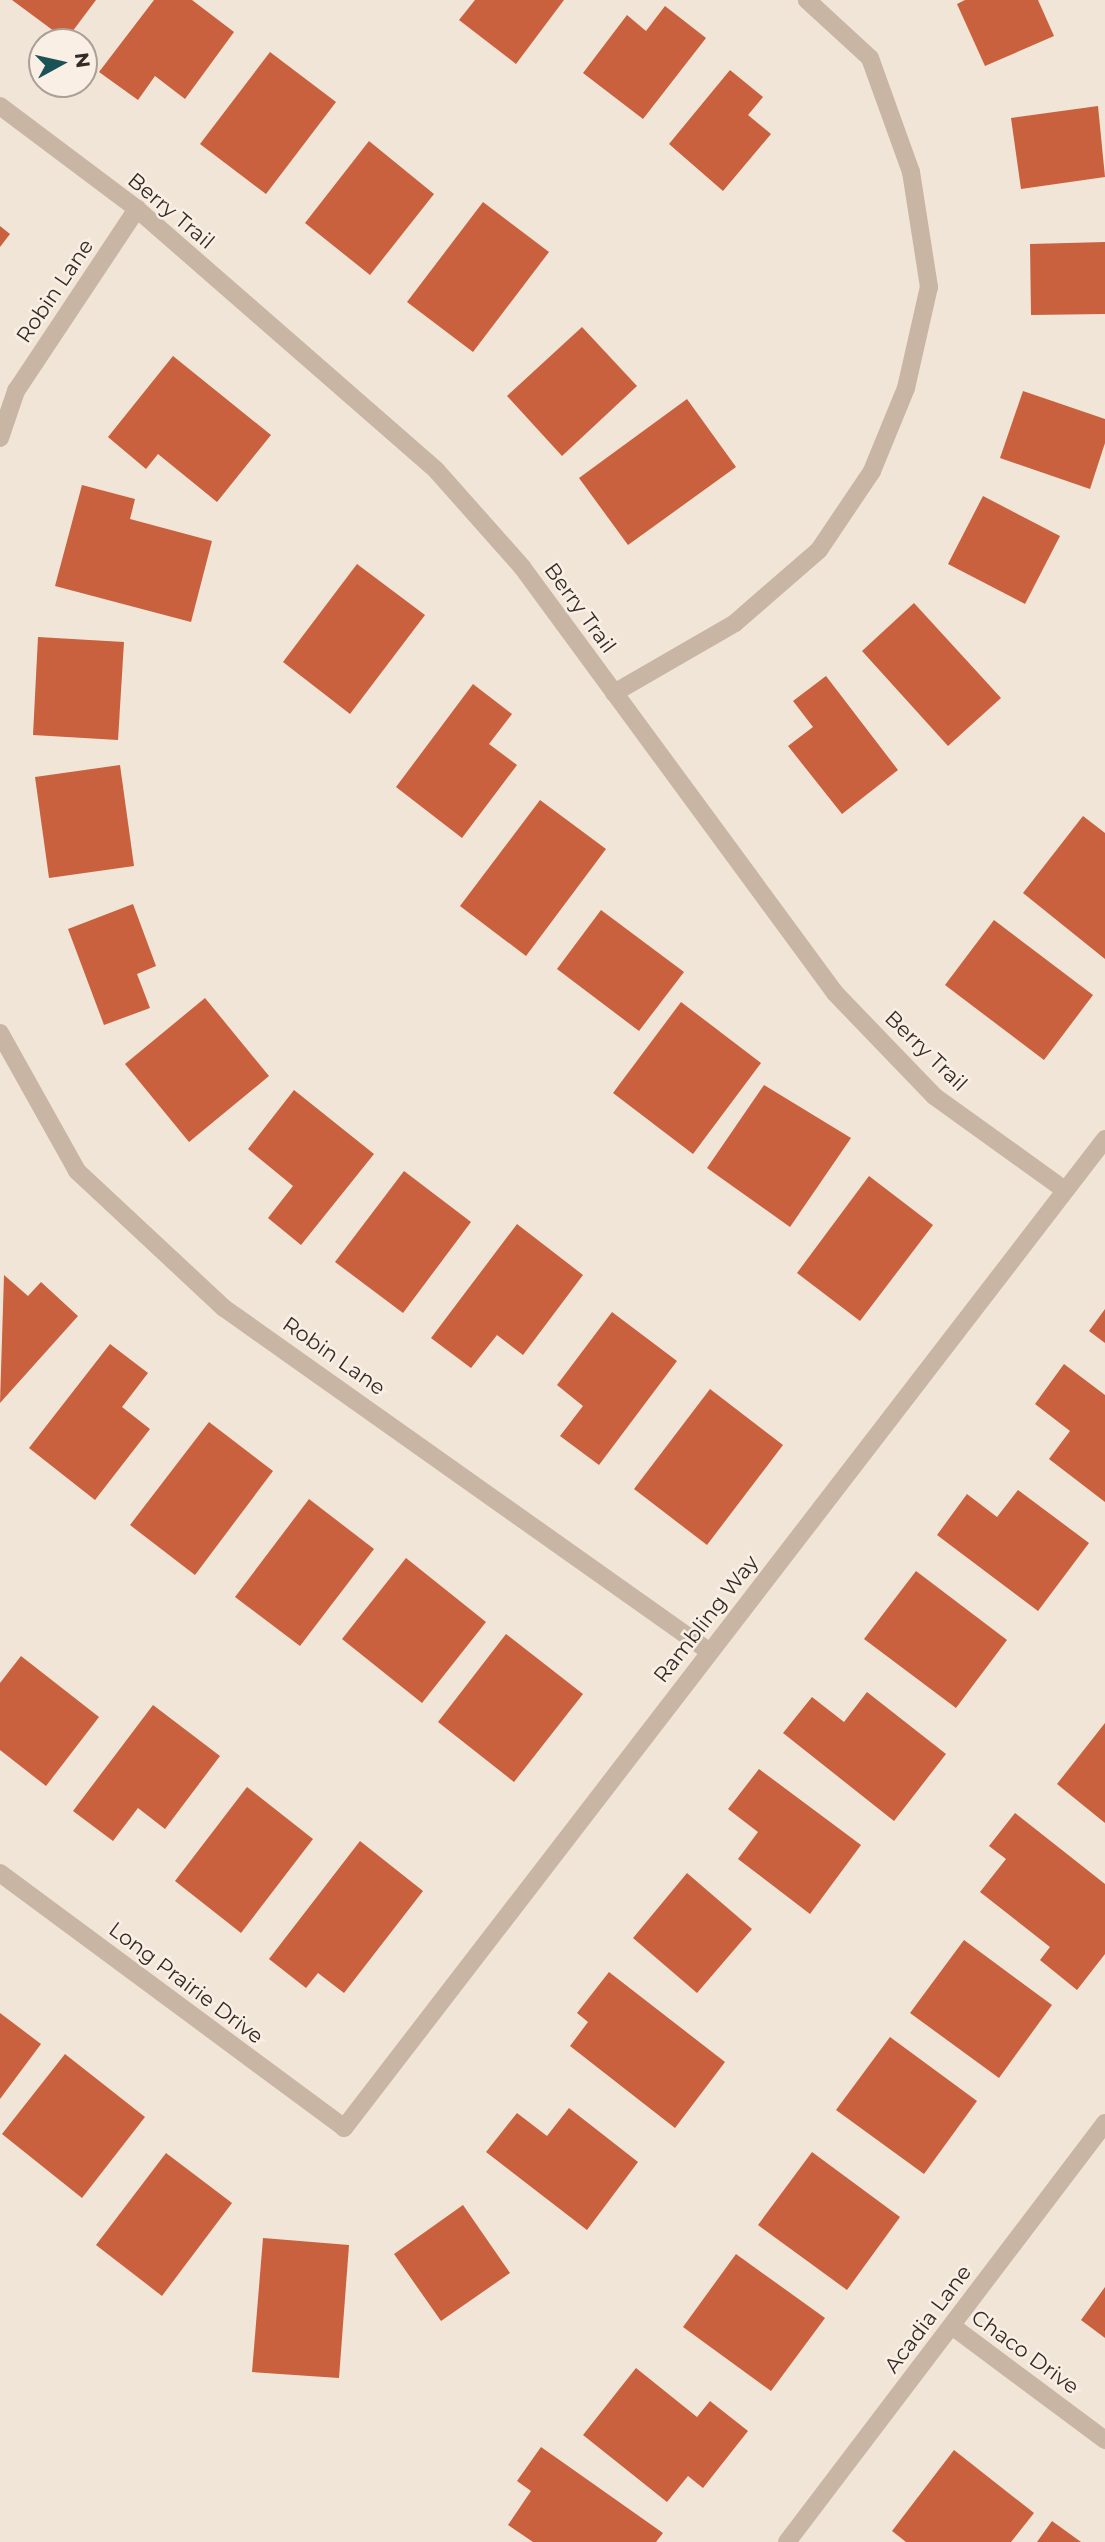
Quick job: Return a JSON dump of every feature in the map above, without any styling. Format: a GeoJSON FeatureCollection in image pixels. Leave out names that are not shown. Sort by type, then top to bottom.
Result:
{"type":"FeatureCollection","features":[{"type":"Feature","properties":{"kind":"street"},"geometry":{"type":"LineString","coordinates":[[614,693],[735,624],[819,550],[872,471],[906,388],[929,287],[911,172],[870,58],[807,0]]}},
{"type":"Feature","properties":{"kind":"street","name":"Berry Trail"},"geometry":{"type":"LineString","coordinates":[[0,106],[137,209],[436,470],[523,567],[835,993],[934,1096],[1065,1190]]}},
{"type":"Feature","properties":{"kind":"street","name":"Robin Lane"},"geometry":{"type":"LineString","coordinates":[[0,438],[16,391],[137,209]]}},
{"type":"Feature","properties":{"kind":"street","name":"Robin Lane"},"geometry":{"type":"LineString","coordinates":[[0,1033],[77,1171],[224,1308],[710,1652]]}},
{"type":"Feature","properties":{"kind":"street","name":"Rambling Way"},"geometry":{"type":"LineString","coordinates":[[344,2128],[1105,1139]]}},
{"type":"Feature","properties":{"kind":"street","name":"Long Prairie Drive"},"geometry":{"type":"LineString","coordinates":[[0,1873],[344,2128]]}},
{"type":"Feature","properties":{"kind":"street","name":"Acadia Lane"},"geometry":{"type":"LineString","coordinates":[[787,2542],[1105,2123]]}},
{"type":"Feature","properties":{"kind":"street","name":"Chaco Drive"},"geometry":{"type":"LineString","coordinates":[[951,2326],[1105,2440]]}},
{"type":"Feature","properties":{"kind":"building"},"geometry":{"type":"Polygon","coordinates":[[[12,0],[96,0],[75,28],[50,28],[12,0]]]}},
{"type":"Feature","properties":{"kind":"building"},"geometry":{"type":"Polygon","coordinates":[[[154,0],[192,0],[234,32],[185,99],[155,76],[138,100],[99,72],[154,0]]]}},
{"type":"Feature","properties":{"kind":"building"},"geometry":{"type":"Polygon","coordinates":[[[475,0],[564,0],[516,64],[459,20],[475,0]]]}},
{"type":"Feature","properties":{"kind":"building"},"geometry":{"type":"Polygon","coordinates":[[[965,0],[1038,0],[1054,36],[985,66],[957,4],[965,0]]]}},
{"type":"Feature","properties":{"kind":"building"},"geometry":{"type":"Polygon","coordinates":[[[665,6],[706,38],[643,119],[583,73],[627,15],[646,31],[665,6]]]}},
{"type":"Feature","properties":{"kind":"building"},"geometry":{"type":"Polygon","coordinates":[[[270,52],[336,102],[266,194],[200,144],[270,52]]]}},
{"type":"Feature","properties":{"kind":"building"},"geometry":{"type":"Polygon","coordinates":[[[730,70],[763,97],[748,115],[771,134],[723,191],[669,144],[730,70]]]}},
{"type":"Feature","properties":{"kind":"building"},"geometry":{"type":"Polygon","coordinates":[[[1098,106],[1105,177],[1021,189],[1011,118],[1098,106]]]}},
{"type":"Feature","properties":{"kind":"building"},"geometry":{"type":"Polygon","coordinates":[[[369,141],[434,194],[370,275],[305,223],[369,141]]]}},
{"type":"Feature","properties":{"kind":"building"},"geometry":{"type":"Polygon","coordinates":[[[483,202],[549,252],[473,352],[407,302],[483,202]]]}},
{"type":"Feature","properties":{"kind":"building"},"geometry":{"type":"Polygon","coordinates":[[[0,226],[10,234],[0,247],[0,226]]]}},
{"type":"Feature","properties":{"kind":"building"},"geometry":{"type":"Polygon","coordinates":[[[1105,242],[1105,314],[1031,315],[1030,244],[1105,242]]]}},
{"type":"Feature","properties":{"kind":"building"},"geometry":{"type":"Polygon","coordinates":[[[582,327],[637,386],[562,456],[507,396],[582,327]]]}},
{"type":"Feature","properties":{"kind":"building"},"geometry":{"type":"Polygon","coordinates":[[[173,356],[271,435],[217,502],[158,454],[146,469],[108,437],[173,356]]]}},
{"type":"Feature","properties":{"kind":"building"},"geometry":{"type":"Polygon","coordinates":[[[1023,391],[1105,419],[1105,443],[1090,489],[1000,458],[1023,391]]]}},
{"type":"Feature","properties":{"kind":"building"},"geometry":{"type":"Polygon","coordinates":[[[687,399],[736,467],[628,545],[579,478],[687,399]]]}},
{"type":"Feature","properties":{"kind":"building"},"geometry":{"type":"Polygon","coordinates":[[[82,485],[135,499],[130,519],[212,541],[191,622],[55,586],[82,485]]]}},
{"type":"Feature","properties":{"kind":"building"},"geometry":{"type":"Polygon","coordinates":[[[983,496],[1060,536],[1025,604],[948,564],[983,496]]]}},
{"type":"Feature","properties":{"kind":"building"},"geometry":{"type":"Polygon","coordinates":[[[357,564],[425,615],[350,714],[283,662],[357,564]]]}},
{"type":"Feature","properties":{"kind":"building"},"geometry":{"type":"Polygon","coordinates":[[[914,603],[1001,698],[948,746],[862,651],[914,603]]]}},
{"type":"Feature","properties":{"kind":"building"},"geometry":{"type":"Polygon","coordinates":[[[38,637],[124,642],[118,740],[33,735],[38,637]]]}},
{"type":"Feature","properties":{"kind":"building"},"geometry":{"type":"Polygon","coordinates":[[[826,676],[898,770],[842,814],[788,746],[813,727],[793,701],[826,676]]]}},
{"type":"Feature","properties":{"kind":"building"},"geometry":{"type":"Polygon","coordinates":[[[473,684],[512,714],[489,744],[517,765],[462,838],[396,787],[473,684]]]}},
{"type":"Feature","properties":{"kind":"building"},"geometry":{"type":"Polygon","coordinates":[[[120,765],[134,866],[49,878],[35,777],[120,765]]]}},
{"type":"Feature","properties":{"kind":"building"},"geometry":{"type":"Polygon","coordinates":[[[540,800],[606,849],[526,956],[460,906],[540,800]]]}},
{"type":"Feature","properties":{"kind":"building"},"geometry":{"type":"Polygon","coordinates":[[[1083,816],[1105,833],[1105,959],[1023,893],[1083,816]]]}},
{"type":"Feature","properties":{"kind":"building"},"geometry":{"type":"Polygon","coordinates":[[[133,904],[156,966],[137,974],[150,1008],[104,1025],[68,929],[133,904]]]}},
{"type":"Feature","properties":{"kind":"building"},"geometry":{"type":"Polygon","coordinates":[[[601,910],[684,972],[639,1031],[557,969],[601,910]]]}},
{"type":"Feature","properties":{"kind":"building"},"geometry":{"type":"Polygon","coordinates":[[[994,920],[1093,995],[1044,1060],[945,985],[994,920]]]}},
{"type":"Feature","properties":{"kind":"building"},"geometry":{"type":"Polygon","coordinates":[[[205,998],[269,1076],[189,1142],[125,1064],[205,998]]]}},
{"type":"Feature","properties":{"kind":"building"},"geometry":{"type":"Polygon","coordinates":[[[681,1002],[761,1063],[693,1154],[613,1093],[681,1002]]]}},
{"type":"Feature","properties":{"kind":"building"},"geometry":{"type":"Polygon","coordinates":[[[764,1085],[851,1138],[790,1227],[707,1168],[764,1085]]]}},
{"type":"Feature","properties":{"kind":"building"},"geometry":{"type":"Polygon","coordinates":[[[294,1090],[374,1154],[301,1245],[268,1218],[293,1186],[248,1149],[294,1090]]]}},
{"type":"Feature","properties":{"kind":"building"},"geometry":{"type":"Polygon","coordinates":[[[404,1171],[471,1222],[403,1313],[335,1262],[404,1171]]]}},
{"type":"Feature","properties":{"kind":"building"},"geometry":{"type":"Polygon","coordinates":[[[869,1176],[933,1225],[860,1321],[797,1273],[869,1176]]]}},
{"type":"Feature","properties":{"kind":"building"},"geometry":{"type":"Polygon","coordinates":[[[517,1224],[583,1275],[523,1355],[497,1335],[471,1368],[431,1338],[517,1224]]]}},
{"type":"Feature","properties":{"kind":"building"},"geometry":{"type":"Polygon","coordinates":[[[4,1275],[28,1296],[41,1282],[78,1316],[0,1403],[4,1275]]]}},
{"type":"Feature","properties":{"kind":"building"},"geometry":{"type":"Polygon","coordinates":[[[1105,1309],[1105,1343],[1089,1331],[1105,1309]]]}},
{"type":"Feature","properties":{"kind":"building"},"geometry":{"type":"Polygon","coordinates":[[[612,1312],[677,1361],[599,1465],[560,1436],[583,1406],[557,1385],[612,1312]]]}},
{"type":"Feature","properties":{"kind":"building"},"geometry":{"type":"Polygon","coordinates":[[[110,1344],[148,1373],[122,1407],[150,1429],[95,1500],[29,1448],[110,1344]]]}},
{"type":"Feature","properties":{"kind":"building"},"geometry":{"type":"Polygon","coordinates":[[[1064,1364],[1105,1395],[1105,1502],[1049,1459],[1070,1431],[1035,1404],[1064,1364]]]}},
{"type":"Feature","properties":{"kind":"building"},"geometry":{"type":"Polygon","coordinates":[[[710,1389],[783,1445],[707,1545],[634,1489],[710,1389]]]}},
{"type":"Feature","properties":{"kind":"building"},"geometry":{"type":"Polygon","coordinates":[[[209,1422],[273,1471],[195,1575],[130,1525],[209,1422]]]}},
{"type":"Feature","properties":{"kind":"building"},"geometry":{"type":"Polygon","coordinates":[[[1018,1490],[1089,1543],[1038,1611],[937,1535],[967,1494],[997,1517],[1018,1490]]]}},
{"type":"Feature","properties":{"kind":"building"},"geometry":{"type":"Polygon","coordinates":[[[309,1499],[374,1549],[300,1646],[235,1597],[309,1499]]]}},
{"type":"Feature","properties":{"kind":"building"},"geometry":{"type":"Polygon","coordinates":[[[406,1558],[486,1622],[422,1703],[342,1639],[406,1558]]]}},
{"type":"Feature","properties":{"kind":"building"},"geometry":{"type":"Polygon","coordinates":[[[916,1571],[1007,1640],[956,1708],[864,1639],[916,1571]]]}},
{"type":"Feature","properties":{"kind":"building"},"geometry":{"type":"Polygon","coordinates":[[[506,1634],[583,1694],[514,1782],[438,1722],[506,1634]]]}},
{"type":"Feature","properties":{"kind":"building"},"geometry":{"type":"Polygon","coordinates":[[[21,1656],[99,1717],[46,1786],[0,1750],[0,1683],[21,1656]]]}},
{"type":"Feature","properties":{"kind":"building"},"geometry":{"type":"Polygon","coordinates":[[[867,1692],[946,1754],[894,1821],[783,1733],[812,1697],[844,1722],[867,1692]]]}},
{"type":"Feature","properties":{"kind":"building"},"geometry":{"type":"Polygon","coordinates":[[[153,1705],[220,1756],[165,1829],[138,1808],[113,1841],[73,1811],[153,1705]]]}},
{"type":"Feature","properties":{"kind":"building"},"geometry":{"type":"Polygon","coordinates":[[[1105,1723],[1105,1823],[1057,1784],[1105,1723]]]}},
{"type":"Feature","properties":{"kind":"building"},"geometry":{"type":"Polygon","coordinates":[[[759,1769],[861,1845],[810,1914],[738,1859],[758,1832],[728,1809],[759,1769]]]}},
{"type":"Feature","properties":{"kind":"building"},"geometry":{"type":"Polygon","coordinates":[[[247,1787],[313,1839],[241,1933],[175,1881],[247,1787]]]}},
{"type":"Feature","properties":{"kind":"building"},"geometry":{"type":"Polygon","coordinates":[[[1015,1813],[1105,1884],[1105,1954],[1077,1990],[1040,1960],[1050,1947],[980,1892],[1006,1859],[989,1846],[1015,1813]]]}},
{"type":"Feature","properties":{"kind":"building"},"geometry":{"type":"Polygon","coordinates":[[[360,1841],[423,1891],[344,1993],[318,1973],[306,1988],[269,1959],[360,1841]]]}},
{"type":"Feature","properties":{"kind":"building"},"geometry":{"type":"Polygon","coordinates":[[[687,1873],[752,1929],[697,1993],[633,1938],[687,1873]]]}},
{"type":"Feature","properties":{"kind":"building"},"geometry":{"type":"Polygon","coordinates":[[[964,1940],[1052,2005],[999,2078],[910,2013],[964,1940]]]}},
{"type":"Feature","properties":{"kind":"building"},"geometry":{"type":"Polygon","coordinates":[[[609,1972],[725,2062],[675,2128],[570,2046],[588,2022],[577,2013],[609,1972]]]}},
{"type":"Feature","properties":{"kind":"building"},"geometry":{"type":"Polygon","coordinates":[[[0,2013],[41,2044],[0,2099],[0,2013]]]}},
{"type":"Feature","properties":{"kind":"building"},"geometry":{"type":"Polygon","coordinates":[[[890,2037],[977,2101],[924,2174],[836,2110],[890,2037]]]}},
{"type":"Feature","properties":{"kind":"building"},"geometry":{"type":"Polygon","coordinates":[[[65,2054],[145,2117],[82,2198],[2,2134],[65,2054]]]}},
{"type":"Feature","properties":{"kind":"building"},"geometry":{"type":"Polygon","coordinates":[[[569,2108],[638,2162],[587,2230],[486,2152],[517,2113],[547,2136],[569,2108]]]}},
{"type":"Feature","properties":{"kind":"building"},"geometry":{"type":"Polygon","coordinates":[[[812,2152],[900,2217],[847,2290],[758,2225],[812,2152]]]}},
{"type":"Feature","properties":{"kind":"building"},"geometry":{"type":"Polygon","coordinates":[[[166,2153],[232,2203],[162,2296],[96,2245],[166,2153]]]}},
{"type":"Feature","properties":{"kind":"building"},"geometry":{"type":"Polygon","coordinates":[[[463,2205],[510,2273],[441,2321],[394,2254],[463,2205]]]}},
{"type":"Feature","properties":{"kind":"building"},"geometry":{"type":"Polygon","coordinates":[[[263,2238],[349,2245],[339,2378],[252,2372],[263,2238]]]}},
{"type":"Feature","properties":{"kind":"building"},"geometry":{"type":"Polygon","coordinates":[[[736,2254],[825,2318],[771,2391],[683,2327],[736,2254]]]}},
{"type":"Feature","properties":{"kind":"building"},"geometry":{"type":"Polygon","coordinates":[[[1105,2287],[1105,2338],[1081,2320],[1105,2287]]]}},
{"type":"Feature","properties":{"kind":"building"},"geometry":{"type":"Polygon","coordinates":[[[636,2368],[697,2417],[710,2401],[748,2431],[703,2488],[688,2476],[667,2502],[583,2435],[636,2368]]]}},
{"type":"Feature","properties":{"kind":"building"},"geometry":{"type":"Polygon","coordinates":[[[541,2447],[663,2533],[656,2542],[533,2542],[508,2525],[531,2491],[517,2481],[541,2447]]]}},
{"type":"Feature","properties":{"kind":"building"},"geometry":{"type":"Polygon","coordinates":[[[954,2450],[1034,2513],[1011,2542],[906,2542],[892,2531],[954,2450]]]}},
{"type":"Feature","properties":{"kind":"building"},"geometry":{"type":"Polygon","coordinates":[[[1052,2521],[1081,2542],[1037,2542],[1052,2521]]]}}]}
